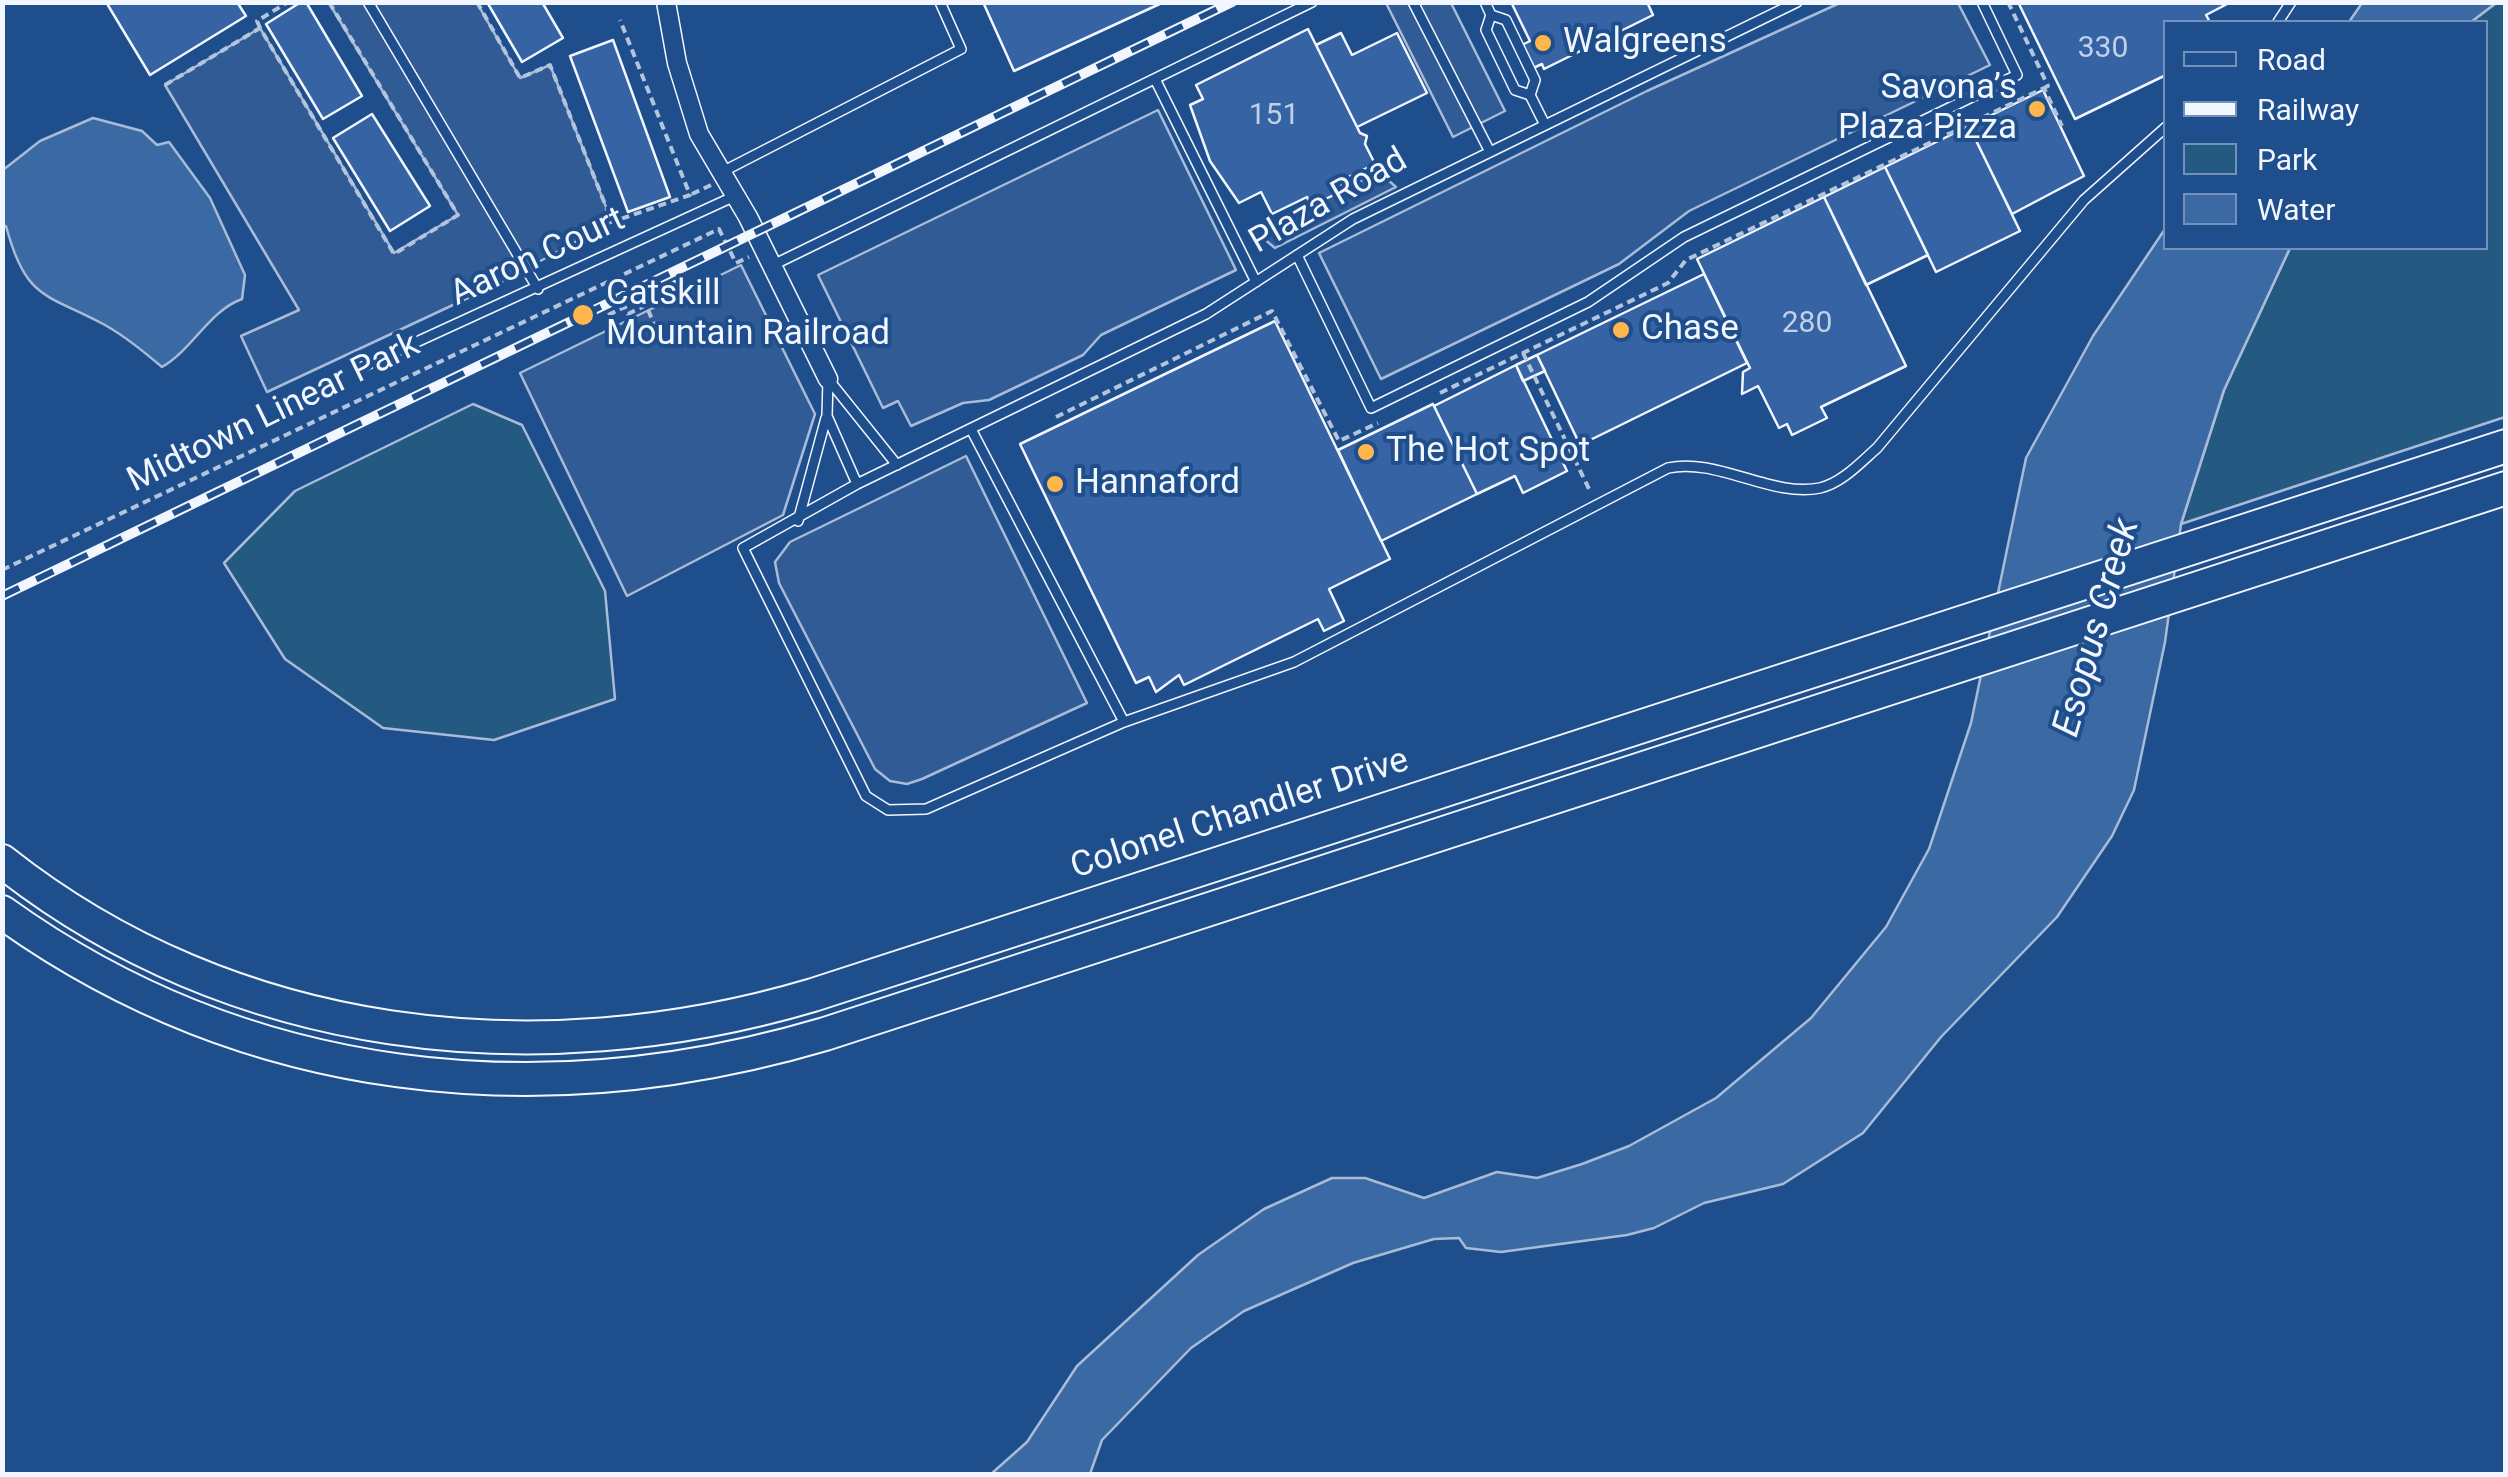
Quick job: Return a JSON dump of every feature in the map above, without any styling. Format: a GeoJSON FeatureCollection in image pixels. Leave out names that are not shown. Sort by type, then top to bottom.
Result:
{"type":"FeatureCollection","features":[{"type":"Feature","properties":{"kind":"highway","name":"Colonel Chandler Drive"},"geometry":{"type":"LineString","coordinates":[[2,861],[77,912],[145,950],[212,980],[318,1014],[465,1039],[621,1036],[717,1021],[813,995],[2506,446]]}},
{"type":"Feature","properties":{"kind":"highway"},"geometry":{"type":"LineString","coordinates":[[2,912],[90,967],[161,1002],[307,1053],[462,1080],[625,1076],[726,1060],[825,1034],[2506,488]]}},
{"type":"Feature","properties":{"kind":"street"},"geometry":{"type":"LineString","coordinates":[[666,2],[688,104],[828,379]]}},
{"type":"Feature","properties":{"kind":"lane"},"geometry":{"type":"LineString","coordinates":[[368,2],[538,289]]}},
{"type":"Feature","properties":{"kind":"lane"},"geometry":{"type":"LineString","coordinates":[[720,173],[961,49],[940,2]]}},
{"type":"Feature","properties":{"kind":"lane"},"geometry":{"type":"LineString","coordinates":[[769,257],[1312,2]]}},
{"type":"Feature","properties":{"kind":"lane"},"geometry":{"type":"LineString","coordinates":[[1414,2],[1490,152]]}},
{"type":"Feature","properties":{"kind":"lane"},"geometry":{"type":"LineString","coordinates":[[1485,2],[1491,15],[1486,30],[1500,60],[1515,90],[1530,95]]}},
{"type":"Feature","properties":{"kind":"lane","name":"Plaza Road"},"geometry":{"type":"LineString","coordinates":[[1124,722],[926,808],[888,810],[866,796],[743,548],[798,521],[857,484],[1206,314],[1353,219],[1797,2]]}},
{"type":"Feature","properties":{"kind":"lane"},"geometry":{"type":"LineString","coordinates":[[1297,255],[1371,408],[1588,302],[1684,237],[2017,75],[1982,2]]}},
{"type":"Feature","properties":{"kind":"lane"},"geometry":{"type":"LineString","coordinates":[[1491,15],[1506,20],[1535,80],[1530,95],[1545,125]]}},
{"type":"Feature","properties":{"kind":"lane"},"geometry":{"type":"LineString","coordinates":[[1155,79],[1256,282]]}},
{"type":"Feature","properties":{"kind":"lane"},"geometry":{"type":"LineString","coordinates":[[970,429],[1124,722],[1294,662],[1595,502],[1685,464],[1755,482],[1820,488],[1850,473],[1877,448],[2084,200],[2163,130]]}},
{"type":"Feature","properties":{"kind":"lane","name":"Aaron Court"},"geometry":{"type":"LineString","coordinates":[[362,368],[735,196]]}},
{"type":"Feature","properties":{"kind":"lane"},"geometry":{"type":"LineString","coordinates":[[798,521],[827,416],[828,379]]}},
{"type":"Feature","properties":{"kind":"lane"},"geometry":{"type":"LineString","coordinates":[[828,379],[897,465]]}},
{"type":"Feature","properties":{"kind":"lane"},"geometry":{"type":"LineString","coordinates":[[827,416],[857,484]]}},
{"type":"Feature","properties":{"kind":"path"},"geometry":{"type":"LineString","coordinates":[[288,2],[257,21],[394,254],[458,215],[329,2]]}},
{"type":"Feature","properties":{"kind":"path"},"geometry":{"type":"LineString","coordinates":[[476,2],[520,78],[550,65],[612,222],[690,195],[620,20]]}},
{"type":"Feature","properties":{"kind":"path"},"geometry":{"type":"LineString","coordinates":[[1440,393],[1668,283],[1686,260],[2048,86],[2008,2]]}},
{"type":"Feature","properties":{"kind":"path"},"geometry":{"type":"LineString","coordinates":[[165,85],[260,28]]}},
{"type":"Feature","properties":{"kind":"path"},"geometry":{"type":"LineString","coordinates":[[2044,88],[2062,126]]}},
{"type":"Feature","properties":{"kind":"path","name":"Midtown Linear Park"},"geometry":{"type":"LineString","coordinates":[[2,570],[718,229],[736,263],[769,257]]}},
{"type":"Feature","properties":{"kind":"path"},"geometry":{"type":"LineString","coordinates":[[608,315],[624,307],[628,314],[646,305],[659,336]]}},
{"type":"Feature","properties":{"kind":"path"},"geometry":{"type":"LineString","coordinates":[[1056,417],[1272,311],[1339,441],[1389,417]]}},
{"type":"Feature","properties":{"kind":"path"},"geometry":{"type":"LineString","coordinates":[[1523,353],[1595,502]]}},
{"type":"Feature","properties":{"kind":"green space"},"geometry":{"type":"Polygon","coordinates":[[[2496,3],[2505,3],[2505,417],[2181,524],[2224,390],[2289,250],[2488,250],[2488,20],[2474,20],[2496,3]]]}},
{"type":"Feature","properties":{"kind":"green space"},"geometry":{"type":"Polygon","coordinates":[[[473,404],[522,425],[605,591],[615,699],[494,740],[383,728],[285,659],[224,563],[295,491],[473,404]]]}},
{"type":"Feature","properties":{"kind":"shaded area"},"geometry":{"type":"Polygon","coordinates":[[[1842,2],[1958,3],[1990,65],[1689,211],[1619,264],[1381,379],[1319,253],[1647,91],[1842,2]]]}},
{"type":"Feature","properties":{"kind":"shaded area"},"geometry":{"type":"Polygon","coordinates":[[[329,3],[477,3],[520,78],[550,65],[612,222],[500,283],[267,392],[241,336],[299,310],[165,85],[260,28],[394,253],[458,215],[329,3]]]}},
{"type":"Feature","properties":{"kind":"shaded area"},"geometry":{"type":"Polygon","coordinates":[[[1386,3],[1451,3],[1505,111],[1453,137],[1386,3]]]}},
{"type":"Feature","properties":{"kind":"shaded area"},"geometry":{"type":"Polygon","coordinates":[[[1158,110],[1236,270],[1101,335],[1083,355],[989,400],[963,403],[911,426],[898,401],[883,408],[818,275],[1158,110]]]}},
{"type":"Feature","properties":{"kind":"shaded area"},"geometry":{"type":"Polygon","coordinates":[[[1379,172],[1396,187],[1275,248],[1263,238],[1263,229],[1379,172]]]}},
{"type":"Feature","properties":{"kind":"shaded area"},"geometry":{"type":"Polygon","coordinates":[[[741,265],[815,414],[783,515],[627,596],[520,373],[741,265]]]}},
{"type":"Feature","properties":{"kind":"shaded area"},"geometry":{"type":"Polygon","coordinates":[[[966,456],[1087,703],[922,779],[907,784],[890,781],[875,769],[779,583],[775,562],[790,542],[966,456]]]}},
{"type":"Feature","properties":{"kind":"water"},"geometry":{"type":"Polygon","coordinates":[[[2362,2],[2496,3],[2474,20],[2350,20],[2362,2]]]}},
{"type":"Feature","properties":{"kind":"water"},"geometry":{"type":"Polygon","coordinates":[[[93,118],[142,131],[157,145],[169,142],[210,198],[245,275],[242,299],[220,312],[162,367],[113,330],[41,292],[22,269],[6,226],[3,228],[3,170],[40,141],[93,118]]]}},
{"type":"Feature","properties":{"kind":"water","name":"Esopus Creek"},"geometry":{"type":"Polygon","coordinates":[[[2163,232],[2163,250],[2289,250],[2224,390],[2181,524],[2165,642],[2134,790],[2112,836],[2057,917],[1941,1037],[1863,1133],[1783,1184],[1704,1203],[1654,1228],[1627,1235],[1501,1252],[1466,1248],[1459,1238],[1434,1239],[1353,1263],[1244,1311],[1191,1348],[1102,1440],[1090,1474],[991,1474],[1027,1442],[1077,1366],[1198,1255],[1264,1209],[1332,1178],[1365,1178],[1424,1198],[1497,1172],[1537,1178],[1582,1164],[1629,1146],[1716,1098],[1811,1018],[1886,927],[1929,849],[1971,723],[2026,458],[2093,336],[2163,232]]]}},
{"type":"Feature","properties":{"kind":"building"},"geometry":{"type":"Polygon","coordinates":[[[106,2],[237,2],[246,16],[150,75],[106,2]]]}},
{"type":"Feature","properties":{"kind":"building"},"geometry":{"type":"Polygon","coordinates":[[[306,2],[362,96],[323,119],[266,24],[306,2]]]}},
{"type":"Feature","properties":{"kind":"building"},"geometry":{"type":"Polygon","coordinates":[[[487,2],[542,2],[563,38],[522,62],[487,2]]]}},
{"type":"Feature","properties":{"kind":"building"},"geometry":{"type":"Polygon","coordinates":[[[983,2],[1164,2],[1014,71],[983,2]]]}},
{"type":"Feature","properties":{"kind":"building","name":"Walgreens"},"geometry":{"type":"Polygon","coordinates":[[[1511,2],[1647,2],[1653,15],[1544,69],[1542,64],[1527,71],[1516,48],[1530,41],[1511,2]]]}},
{"type":"Feature","properties":{"kind":"building"},"geometry":{"type":"Polygon","coordinates":[[[2018,2],[2231,2],[2206,15],[2209,20],[2163,20],[2163,76],[2075,119],[2018,2]]]}},
{"type":"Feature","properties":{"kind":"building"},"geometry":{"type":"Polygon","coordinates":[[[1308,29],[1360,133],[1367,136],[1365,144],[1375,164],[1340,181],[1344,190],[1311,206],[1307,197],[1272,214],[1261,192],[1239,203],[1210,161],[1190,105],[1203,99],[1196,85],[1308,29]]]}},
{"type":"Feature","properties":{"kind":"building"},"geometry":{"type":"Polygon","coordinates":[[[1341,33],[1352,55],[1397,33],[1427,93],[1357,127],[1316,45],[1341,33]]]}},
{"type":"Feature","properties":{"kind":"building"},"geometry":{"type":"Polygon","coordinates":[[[613,40],[670,197],[628,212],[570,56],[613,40]]]}},
{"type":"Feature","properties":{"kind":"building"},"geometry":{"type":"Polygon","coordinates":[[[2043,90],[2084,176],[2012,214],[1969,126],[2043,90]]]}},
{"type":"Feature","properties":{"kind":"building"},"geometry":{"type":"Polygon","coordinates":[[[372,114],[430,206],[390,231],[333,138],[372,114]]]}},
{"type":"Feature","properties":{"kind":"building"},"geometry":{"type":"Polygon","coordinates":[[[1969,126],[2020,231],[1936,272],[1885,167],[1969,126]]]}},
{"type":"Feature","properties":{"kind":"building"},"geometry":{"type":"Polygon","coordinates":[[[1885,167],[1928,255],[1866,285],[1824,197],[1885,167]]]}},
{"type":"Feature","properties":{"kind":"building"},"geometry":{"type":"Polygon","coordinates":[[[1824,197],[1906,366],[1821,407],[1827,418],[1792,435],[1787,424],[1779,428],[1758,386],[1742,394],[1743,372],[1750,368],[1697,259],[1824,197]]]}},
{"type":"Feature","properties":{"kind":"building"},"geometry":{"type":"Polygon","coordinates":[[[1704,274],[1747,363],[1580,445],[1537,355],[1704,274]]]}},
{"type":"Feature","properties":{"kind":"building"},"geometry":{"type":"Polygon","coordinates":[[[675,281],[682,294],[660,305],[653,292],[675,281]]]}},
{"type":"Feature","properties":{"kind":"building"},"geometry":{"type":"Polygon","coordinates":[[[1275,321],[1390,559],[1329,589],[1344,621],[1324,631],[1318,619],[1184,685],[1179,675],[1156,692],[1149,677],[1136,683],[1020,444],[1275,321]]]}},
{"type":"Feature","properties":{"kind":"building"},"geometry":{"type":"Polygon","coordinates":[[[1537,355],[1545,371],[1523,381],[1516,365],[1537,355]]]}},
{"type":"Feature","properties":{"kind":"building"},"geometry":{"type":"Polygon","coordinates":[[[1516,365],[1567,471],[1523,493],[1515,476],[1477,494],[1434,406],[1516,365]]]}},
{"type":"Feature","properties":{"kind":"building"},"geometry":{"type":"Polygon","coordinates":[[[1433,404],[1477,494],[1381,541],[1338,450],[1433,404]]]}},
{"type":"Feature","properties":{"kind":"railway"},"geometry":{"type":"LineString","coordinates":[[2,596],[1232,2]]}},
{"type":"Feature","properties":{"kind":"place","name":"Walgreens"},"geometry":{"type":"Point","coordinates":[1543,43]}},
{"type":"Feature","properties":{"kind":"place","name":"Savona’s Plaza Pizza"},"geometry":{"type":"Point","coordinates":[2037,109]}},
{"type":"Feature","properties":{"kind":"place","name":"Catskill Mountain Railroad"},"geometry":{"type":"Point","coordinates":[583,315]}},
{"type":"Feature","properties":{"kind":"place","name":"Chase"},"geometry":{"type":"Point","coordinates":[1621,330]}},
{"type":"Feature","properties":{"kind":"place","name":"The Hot Spot"},"geometry":{"type":"Point","coordinates":[1366,452]}},
{"type":"Feature","properties":{"kind":"place","name":"Hannaford"},"geometry":{"type":"Point","coordinates":[1055,484]}}]}
